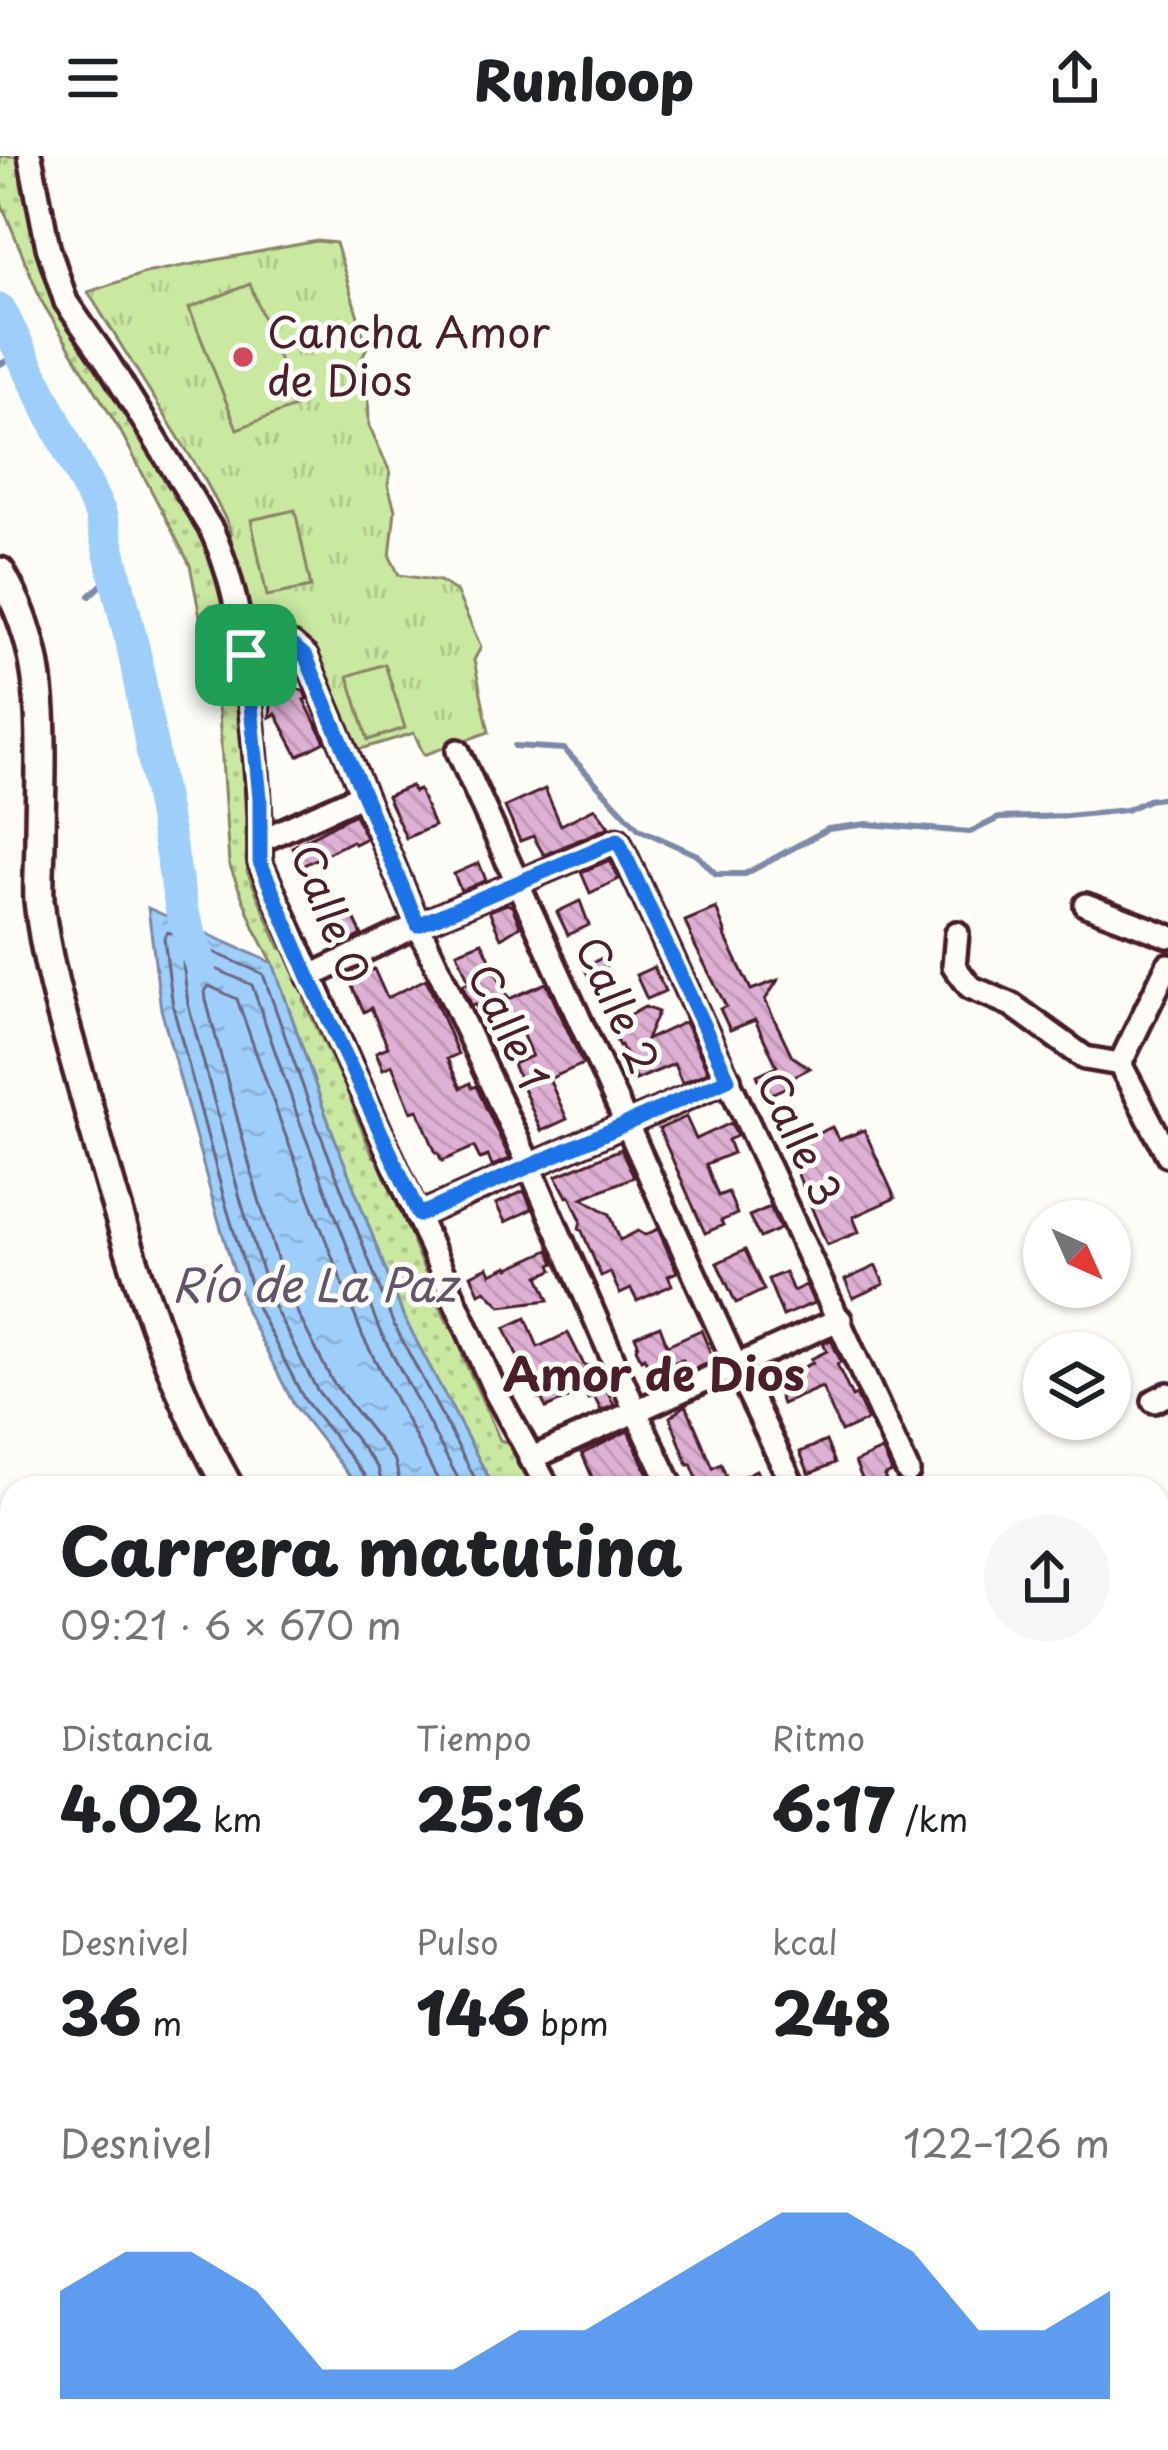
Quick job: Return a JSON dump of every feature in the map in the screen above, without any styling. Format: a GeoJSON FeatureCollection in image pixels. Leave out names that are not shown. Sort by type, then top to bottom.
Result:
{"type":"FeatureCollection","features":[{"type":"Feature","properties":{"kind":"main road"},"geometry":{"type":"LineString","coordinates":[[0,572],[26,629],[34,662],[44,941],[147,1306],[223,1476]]}},
{"type":"Feature","properties":{"kind":"street","name":"Calle 0"},"geometry":{"type":"LineString","coordinates":[[30,156],[48,248],[65,302],[107,361],[212,531],[225,560],[246,655],[260,798],[260,862],[496,1393],[541,1476]]}},
{"type":"Feature","properties":{"kind":"street","name":"Calle 1"},"geometry":{"type":"LineString","coordinates":[[246,655],[292,645],[306,657],[418,925],[666,1476]]}},
{"type":"Feature","properties":{"kind":"street","name":"Calle 2"},"geometry":{"type":"LineString","coordinates":[[458,751],[788,1476]]}},
{"type":"Feature","properties":{"kind":"street"},"geometry":{"type":"LineString","coordinates":[[261,838],[363,794]]}},
{"type":"Feature","properties":{"kind":"street","name":"Calle 3"},"geometry":{"type":"LineString","coordinates":[[519,883],[618,840],[908,1472]]}},
{"type":"Feature","properties":{"kind":"street"},"geometry":{"type":"LineString","coordinates":[[309,977],[519,883]]}},
{"type":"Feature","properties":{"kind":"street"},"geometry":{"type":"LineString","coordinates":[[1086,905],[1168,936]]}},
{"type":"Feature","properties":{"kind":"street"},"geometry":{"type":"LineString","coordinates":[[957,934],[954,966],[970,987],[1012,1004],[1085,1058],[1120,1064]]}},
{"type":"Feature","properties":{"kind":"street"},"geometry":{"type":"LineString","coordinates":[[1120,1064],[1168,964]]}},
{"type":"Feature","properties":{"kind":"street"},"geometry":{"type":"LineString","coordinates":[[1120,1064],[1168,1154]]}},
{"type":"Feature","properties":{"kind":"street"},"geometry":{"type":"LineString","coordinates":[[419,1215],[728,1079]]}},
{"type":"Feature","properties":{"kind":"street"},"geometry":{"type":"LineString","coordinates":[[530,1459],[840,1319]]}},
{"type":"Feature","properties":{"kind":"green space"},"geometry":{"type":"Polygon","coordinates":[[[0,156],[19,156],[21,186],[43,273],[85,352],[212,561],[235,664],[251,856],[247,871],[280,948],[290,954],[306,986],[304,1001],[342,1081],[350,1083],[358,1100],[354,1111],[373,1156],[393,1170],[416,1234],[413,1244],[447,1322],[459,1328],[466,1344],[462,1355],[500,1440],[508,1443],[526,1476],[488,1476],[404,1318],[273,963],[229,864],[219,714],[190,565],[122,434],[42,302],[0,200],[0,156]]]}},
{"type":"Feature","properties":{"kind":"green space"},"geometry":{"type":"Polygon","coordinates":[[[317,241],[336,243],[367,347],[356,371],[368,382],[369,425],[390,472],[388,485],[395,510],[390,557],[399,575],[440,581],[456,591],[481,647],[474,660],[489,732],[424,755],[414,733],[354,751],[300,639],[284,634],[251,635],[228,524],[88,292],[145,273],[317,241]]]}},
{"type":"Feature","properties":{"kind":"green space","name":"Cancha Amor de Dios"},"geometry":{"type":"Polygon","coordinates":[[[250,284],[297,406],[237,429],[189,308],[250,284]]]}},
{"type":"Feature","properties":{"kind":"green space","name":"Cancha Amor de Dios"},"geometry":{"type":"Polygon","coordinates":[[[295,510],[311,587],[267,596],[251,520],[295,510]]]}},
{"type":"Feature","properties":{"kind":"green space"},"geometry":{"type":"Polygon","coordinates":[[[385,664],[405,728],[368,740],[348,676],[385,664]]]}},
{"type":"Feature","properties":{"kind":"water","name":"Río de La Paz"},"geometry":{"type":"Polygon","coordinates":[[[148,908],[273,963],[404,1318],[488,1476],[350,1476],[294,1405],[246,1311],[161,1009],[148,908]]]}},
{"type":"Feature","properties":{"kind":"building"},"geometry":{"type":"Polygon","coordinates":[[[292,667],[295,688],[304,691],[325,742],[298,756],[276,714],[270,717],[274,672],[292,667]]]}},
{"type":"Feature","properties":{"kind":"building"},"geometry":{"type":"Polygon","coordinates":[[[411,786],[414,792],[419,790],[434,826],[406,838],[387,796],[411,786]]]}},
{"type":"Feature","properties":{"kind":"building"},"geometry":{"type":"Polygon","coordinates":[[[545,789],[561,825],[595,808],[609,827],[544,855],[533,836],[520,841],[505,807],[545,789]]]}},
{"type":"Feature","properties":{"kind":"building"},"geometry":{"type":"Polygon","coordinates":[[[355,814],[366,838],[302,866],[292,847],[355,814]]]}},
{"type":"Feature","properties":{"kind":"building"},"geometry":{"type":"Polygon","coordinates":[[[610,860],[619,879],[590,893],[581,872],[610,860]]]}},
{"type":"Feature","properties":{"kind":"building"},"geometry":{"type":"Polygon","coordinates":[[[479,863],[486,880],[461,891],[454,874],[479,863]]]}},
{"type":"Feature","properties":{"kind":"building"},"geometry":{"type":"Polygon","coordinates":[[[580,901],[589,925],[568,935],[557,912],[580,901]]]}},
{"type":"Feature","properties":{"kind":"building"},"geometry":{"type":"Polygon","coordinates":[[[507,904],[520,926],[501,938],[489,911],[507,904]]]}},
{"type":"Feature","properties":{"kind":"building"},"geometry":{"type":"Polygon","coordinates":[[[716,908],[751,990],[778,980],[765,1000],[792,1056],[810,1068],[789,1079],[791,1085],[766,1096],[757,1075],[777,1066],[755,1020],[730,1030],[720,1009],[726,1006],[685,921],[716,908]]]}},
{"type":"Feature","properties":{"kind":"building"},"geometry":{"type":"Polygon","coordinates":[[[353,916],[362,935],[342,945],[333,926],[353,916]]]}},
{"type":"Feature","properties":{"kind":"building"},"geometry":{"type":"Polygon","coordinates":[[[482,942],[509,999],[546,983],[583,1064],[549,1079],[567,1119],[541,1131],[513,1064],[532,1056],[520,1029],[506,1035],[492,1001],[472,1006],[462,985],[469,982],[457,952],[482,942]]]}},
{"type":"Feature","properties":{"kind":"building"},"geometry":{"type":"Polygon","coordinates":[[[602,958],[611,980],[594,988],[584,967],[602,958]]]}},
{"type":"Feature","properties":{"kind":"building"},"geometry":{"type":"Polygon","coordinates":[[[654,967],[665,991],[647,999],[636,975],[654,967]]]}},
{"type":"Feature","properties":{"kind":"building"},"geometry":{"type":"Polygon","coordinates":[[[374,969],[387,998],[426,979],[458,1054],[447,1059],[461,1088],[470,1083],[476,1086],[510,1159],[492,1166],[488,1156],[480,1159],[474,1147],[442,1161],[436,1153],[418,1110],[411,1112],[392,1065],[383,1069],[376,1052],[388,1047],[371,1008],[364,1012],[349,980],[374,969]]]}},
{"type":"Feature","properties":{"kind":"building"},"geometry":{"type":"Polygon","coordinates":[[[645,1007],[658,1012],[646,1040],[685,1022],[708,1072],[682,1083],[674,1064],[636,1080],[609,1026],[645,1007]]]}},
{"type":"Feature","properties":{"kind":"building"},"geometry":{"type":"Polygon","coordinates":[[[686,1117],[696,1139],[731,1123],[737,1136],[728,1140],[733,1153],[706,1164],[718,1196],[728,1192],[737,1214],[705,1233],[659,1129],[686,1117]]]}},
{"type":"Feature","properties":{"kind":"building"},"geometry":{"type":"Polygon","coordinates":[[[832,1127],[839,1140],[864,1130],[895,1198],[853,1217],[859,1232],[827,1245],[787,1148],[832,1127]]]}},
{"type":"Feature","properties":{"kind":"building"},"geometry":{"type":"Polygon","coordinates":[[[621,1149],[634,1177],[582,1198],[610,1214],[620,1240],[638,1231],[645,1235],[658,1229],[677,1272],[668,1276],[672,1285],[637,1301],[631,1289],[620,1294],[610,1272],[601,1276],[579,1229],[581,1220],[556,1176],[621,1149]]]}},
{"type":"Feature","properties":{"kind":"building"},"geometry":{"type":"Polygon","coordinates":[[[524,1191],[532,1209],[505,1222],[496,1204],[524,1191]]]}},
{"type":"Feature","properties":{"kind":"building"},"geometry":{"type":"Polygon","coordinates":[[[770,1207],[780,1229],[760,1238],[749,1216],[770,1207]]]}},
{"type":"Feature","properties":{"kind":"building"},"geometry":{"type":"Polygon","coordinates":[[[549,1250],[553,1270],[539,1276],[549,1300],[501,1306],[485,1290],[479,1293],[471,1275],[488,1267],[491,1274],[549,1250]]]}},
{"type":"Feature","properties":{"kind":"building"},"geometry":{"type":"Polygon","coordinates":[[[745,1250],[764,1290],[736,1303],[717,1263],[745,1250]]]}},
{"type":"Feature","properties":{"kind":"building"},"geometry":{"type":"Polygon","coordinates":[[[876,1266],[884,1284],[853,1298],[845,1280],[876,1266]]]}},
{"type":"Feature","properties":{"kind":"building"},"geometry":{"type":"Polygon","coordinates":[[[785,1272],[793,1291],[806,1285],[814,1303],[783,1316],[768,1279],[785,1272]]]}},
{"type":"Feature","properties":{"kind":"building"},"geometry":{"type":"Polygon","coordinates":[[[526,1318],[538,1347],[568,1333],[584,1365],[596,1367],[614,1405],[601,1411],[594,1396],[588,1399],[584,1391],[546,1408],[505,1328],[526,1318]]]}},
{"type":"Feature","properties":{"kind":"building"},"geometry":{"type":"Polygon","coordinates":[[[660,1326],[667,1345],[701,1330],[712,1356],[687,1372],[682,1359],[651,1373],[636,1349],[635,1336],[660,1326]]]}},
{"type":"Feature","properties":{"kind":"building"},"geometry":{"type":"Polygon","coordinates":[[[831,1340],[852,1397],[856,1395],[868,1420],[841,1432],[822,1387],[782,1404],[773,1380],[813,1363],[811,1359],[827,1351],[823,1343],[831,1340]]]}},
{"type":"Feature","properties":{"kind":"building"},"geometry":{"type":"Polygon","coordinates":[[[686,1405],[713,1468],[721,1464],[726,1476],[696,1476],[670,1417],[686,1405]]]}},
{"type":"Feature","properties":{"kind":"building"},"geometry":{"type":"Polygon","coordinates":[[[628,1431],[649,1476],[592,1476],[582,1454],[628,1431]]]}},
{"type":"Feature","properties":{"kind":"building"},"geometry":{"type":"Polygon","coordinates":[[[826,1441],[835,1463],[809,1474],[800,1452],[826,1441]]]}},
{"type":"Feature","properties":{"kind":"building"},"geometry":{"type":"Polygon","coordinates":[[[882,1450],[892,1472],[861,1476],[855,1462],[882,1450]]]}},
{"type":"Feature","properties":{"kind":"waterway","name":"Río de La Paz"},"geometry":{"type":"LineString","coordinates":[[0,310],[100,513],[135,656],[182,912],[201,965]]}},
{"type":"Feature","properties":{"kind":"waterway"},"geometry":{"type":"LineString","coordinates":[[0,364],[22,354]]}},
{"type":"Feature","properties":{"kind":"waterway"},"geometry":{"type":"LineString","coordinates":[[90,596],[115,572]]}},
{"type":"Feature","properties":{"kind":"waterway"},"geometry":{"type":"LineString","coordinates":[[515,746],[564,749],[639,829],[697,855],[716,874],[745,874],[828,829],[867,824],[970,832],[999,818],[1126,810],[1168,797]]}},
{"type":"Feature","properties":{"kind":"place","name":"Cancha Amor de Dios"},"geometry":{"type":"Point","coordinates":[243,357]}},
{"type":"Feature","properties":{"kind":"district","name":"Amor de Dios"},"geometry":{"type":"Point","coordinates":[654,1375]}},
{"type":"Feature","properties":{"kind":"route"},"geometry":{"type":"LineString","coordinates":[[292,645],[306,657],[418,925],[618,840],[728,1079],[419,1215],[260,862],[260,798],[246,655],[292,645]]}}]}
